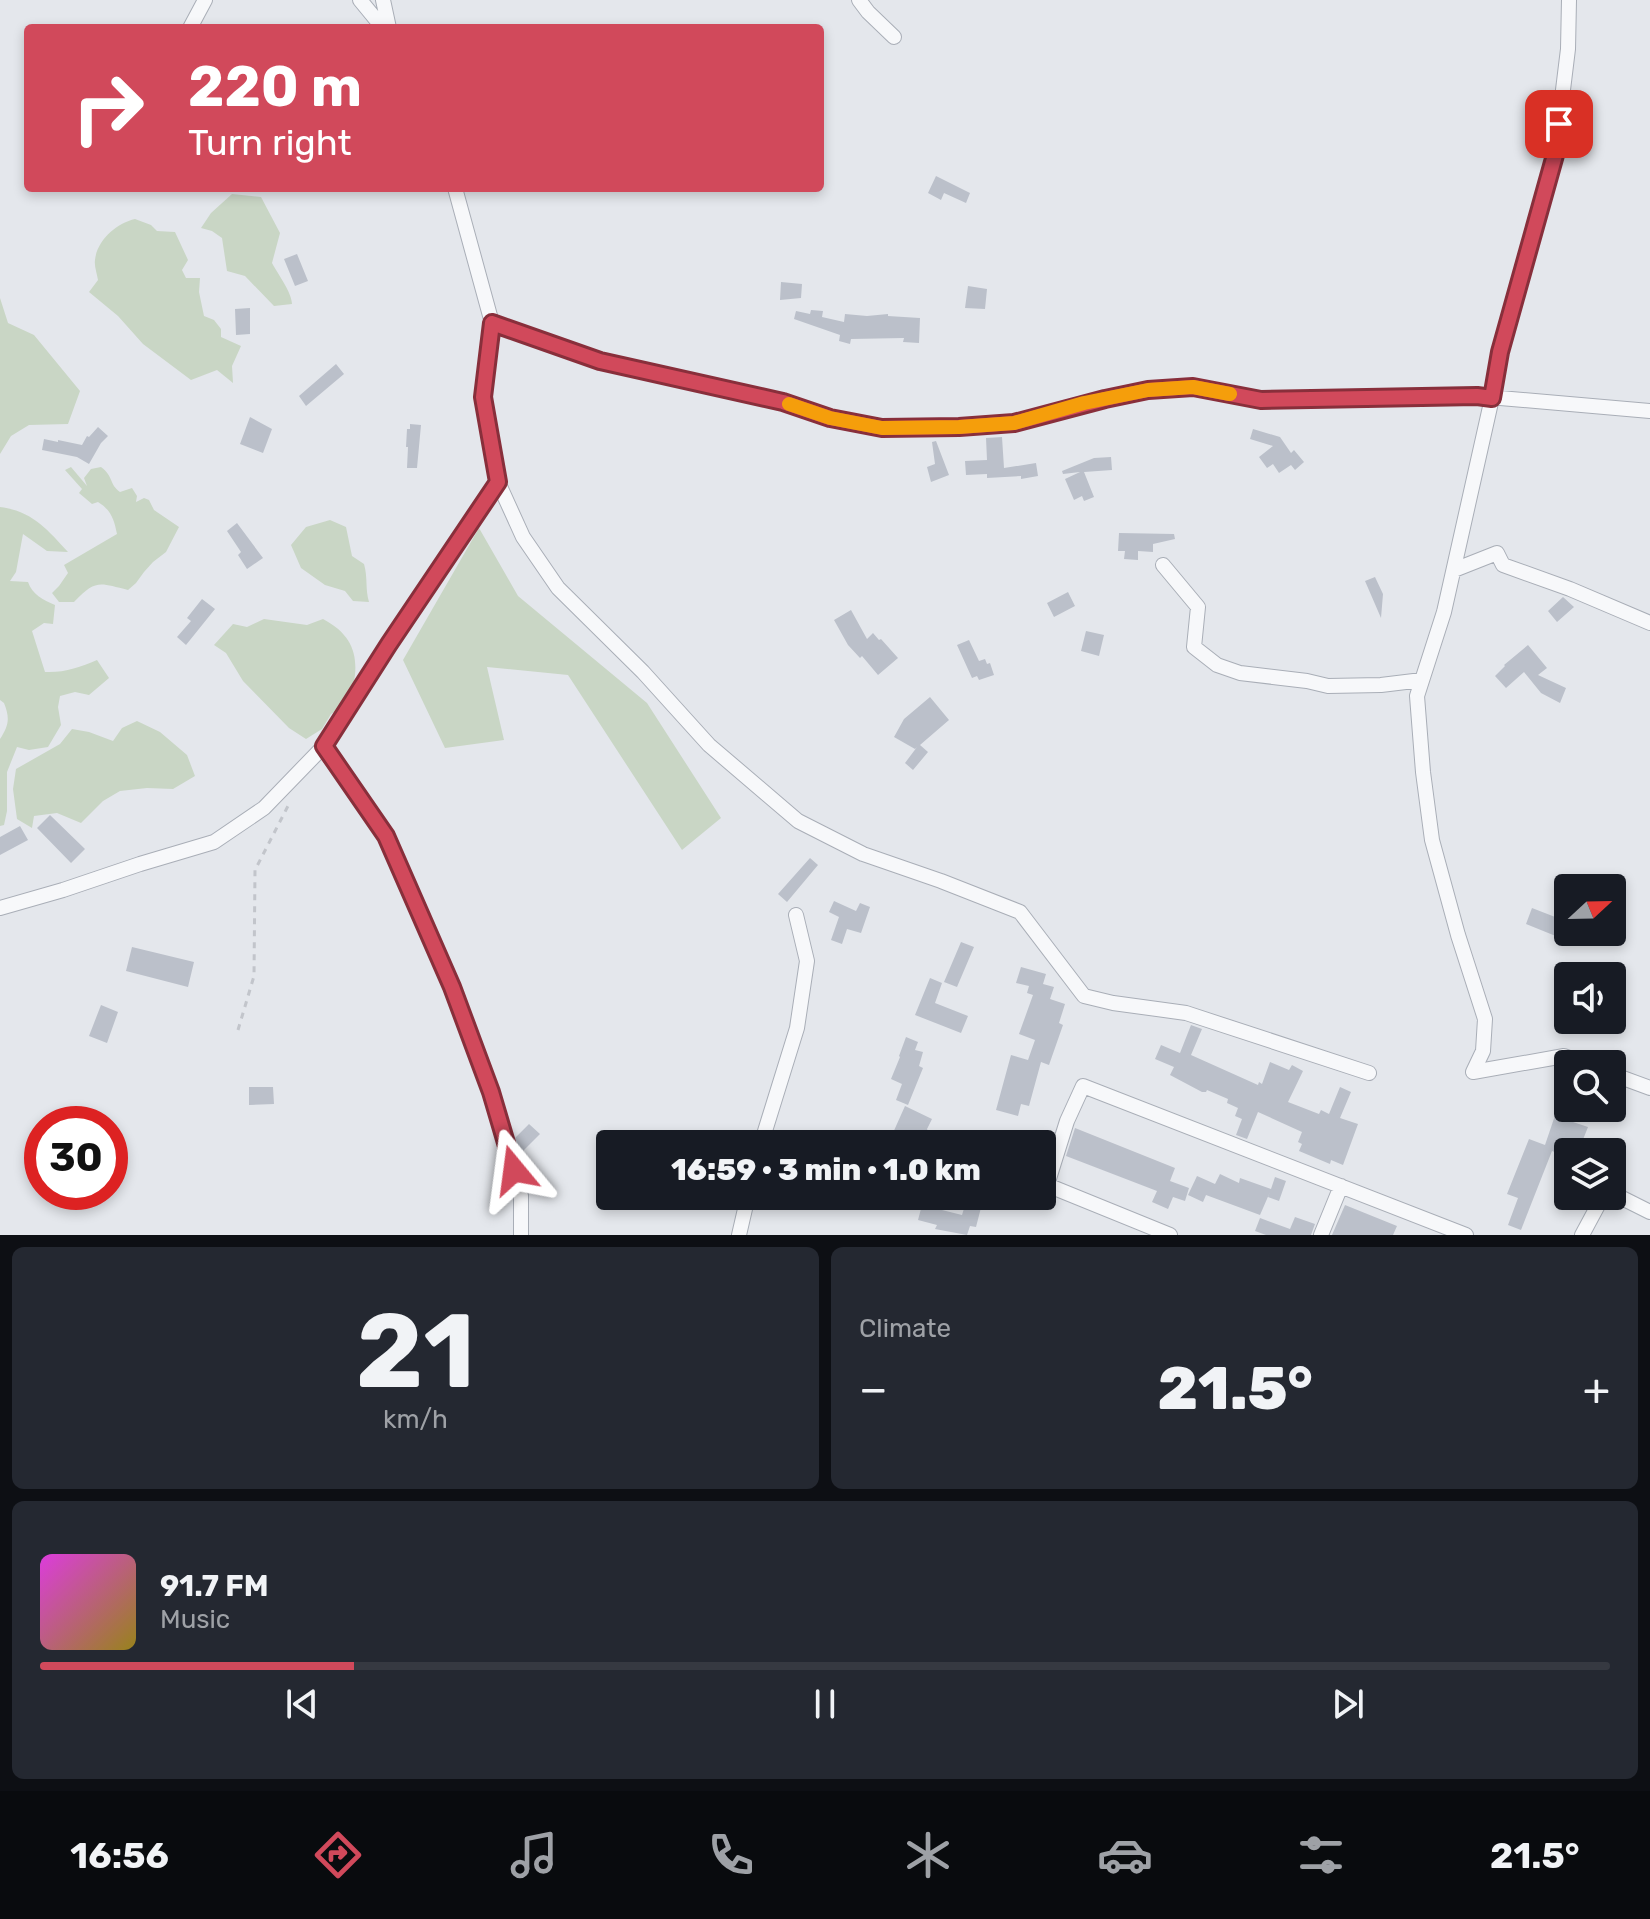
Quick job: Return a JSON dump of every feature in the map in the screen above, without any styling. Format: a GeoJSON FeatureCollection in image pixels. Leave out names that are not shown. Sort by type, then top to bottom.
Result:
{"type":"FeatureCollection","features":[{"type":"Feature","properties":{"kind":"street"},"geometry":{"type":"LineString","coordinates":[[192,24],[205,0]]}},
{"type":"Feature","properties":{"kind":"street"},"geometry":{"type":"LineString","coordinates":[[360,0],[380,24]]}},
{"type":"Feature","properties":{"kind":"street"},"geometry":{"type":"LineString","coordinates":[[383,0],[388,24]]}},
{"type":"Feature","properties":{"kind":"street"},"geometry":{"type":"LineString","coordinates":[[859,0],[894,37]]}},
{"type":"Feature","properties":{"kind":"street"},"geometry":{"type":"LineString","coordinates":[[1554,1058],[1473,1072],[1483,1051],[1485,1019],[1432,840],[1417,696],[1444,612],[1500,352],[1555,155],[1568,49],[1569,0]]}},
{"type":"Feature","properties":{"kind":"street"},"geometry":{"type":"LineString","coordinates":[[456,192],[492,323],[483,397],[498,482],[523,537],[558,588],[643,672],[709,745],[798,821],[863,854],[1020,912],[1084,996],[1186,1013],[1369,1073]]}},
{"type":"Feature","properties":{"kind":"street"},"geometry":{"type":"LineString","coordinates":[[492,323],[600,361],[783,402],[830,418],[882,428],[1014,423],[1084,403],[1148,390],[1193,387],[1261,400],[1477,396],[1650,411]]}},
{"type":"Feature","properties":{"kind":"street"},"geometry":{"type":"LineString","coordinates":[[0,908],[214,842],[264,808],[324,746],[498,482]]}},
{"type":"Feature","properties":{"kind":"street"},"geometry":{"type":"LineString","coordinates":[[1454,570],[1497,553],[1503,565],[1650,623]]}},
{"type":"Feature","properties":{"kind":"street"},"geometry":{"type":"LineString","coordinates":[[1163,565],[1198,607],[1194,647],[1217,665],[1240,673],[1328,686],[1422,680]]}},
{"type":"Feature","properties":{"kind":"street"},"geometry":{"type":"LineString","coordinates":[[324,746],[386,836],[452,987],[491,1092],[521,1196],[521,1235]]}},
{"type":"Feature","properties":{"kind":"street"},"geometry":{"type":"LineString","coordinates":[[765,1130],[797,1028],[807,961],[796,915]]}},
{"type":"Feature","properties":{"kind":"street"},"geometry":{"type":"LineString","coordinates":[[1626,1079],[1650,1088]]}},
{"type":"Feature","properties":{"kind":"street"},"geometry":{"type":"LineString","coordinates":[[1170,1235],[1047,1185],[1067,1121],[1083,1086],[1341,1186],[1441,1230],[1466,1235]]}},
{"type":"Feature","properties":{"kind":"street"},"geometry":{"type":"LineString","coordinates":[[1321,1235],[1341,1186]]}},
{"type":"Feature","properties":{"kind":"street"},"geometry":{"type":"LineString","coordinates":[[1626,1200],[1650,1212]]}},
{"type":"Feature","properties":{"kind":"street"},"geometry":{"type":"LineString","coordinates":[[739,1235],[745,1210]]}},
{"type":"Feature","properties":{"kind":"street"},"geometry":{"type":"LineString","coordinates":[[1582,1235],[1595,1210]]}},
{"type":"Feature","properties":{"kind":"path"},"geometry":{"type":"LineString","coordinates":[[238,1030],[254,976],[255,870],[295,794]]}},
{"type":"Feature","properties":{"kind":"green space"},"geometry":{"type":"Polygon","coordinates":[[[232,194],[261,197],[280,233],[272,263],[292,304],[274,306],[245,276],[227,271],[222,238],[201,228],[211,213],[232,194]]]}},
{"type":"Feature","properties":{"kind":"green space"},"geometry":{"type":"Polygon","coordinates":[[[135,219],[157,231],[175,232],[188,260],[182,270],[186,278],[200,278],[199,292],[204,316],[214,320],[221,329],[221,337],[241,346],[232,366],[233,383],[217,370],[191,380],[143,344],[118,316],[89,292],[98,280],[95,262],[104,239],[115,228],[135,219]]]}},
{"type":"Feature","properties":{"kind":"green space"},"geometry":{"type":"Polygon","coordinates":[[[0,298],[8,323],[34,335],[80,391],[68,424],[29,425],[11,436],[0,454],[0,298]]]}},
{"type":"Feature","properties":{"kind":"green space"},"geometry":{"type":"Polygon","coordinates":[[[71,467],[87,486],[84,478],[91,469],[101,467],[120,492],[132,488],[137,496],[136,502],[144,498],[149,500],[154,510],[179,527],[166,552],[128,590],[93,586],[74,602],[59,602],[52,593],[68,573],[64,565],[117,534],[106,508],[98,502],[92,504],[79,493],[82,489],[65,470],[71,467]]]}},
{"type":"Feature","properties":{"kind":"green space"},"geometry":{"type":"Polygon","coordinates":[[[0,507],[30,517],[68,552],[47,551],[23,534],[16,572],[10,581],[28,582],[38,596],[55,605],[53,624],[44,623],[32,631],[45,672],[78,667],[97,660],[109,678],[89,695],[75,692],[60,696],[61,725],[48,747],[29,750],[17,747],[7,772],[7,811],[4,825],[0,826],[0,739],[8,717],[0,700],[0,507]]]}},
{"type":"Feature","properties":{"kind":"green space"},"geometry":{"type":"Polygon","coordinates":[[[330,520],[346,527],[352,556],[364,564],[369,602],[353,601],[345,591],[325,585],[301,568],[291,545],[306,527],[330,520]]]}},
{"type":"Feature","properties":{"kind":"green space"},"geometry":{"type":"Polygon","coordinates":[[[479,528],[518,596],[647,703],[721,818],[682,850],[568,675],[487,667],[504,740],[445,748],[403,660],[479,528]]]}},
{"type":"Feature","properties":{"kind":"green space"},"geometry":{"type":"Polygon","coordinates":[[[264,619],[307,625],[323,619],[345,636],[351,645],[355,667],[348,705],[331,714],[322,729],[306,739],[289,728],[243,681],[226,653],[214,645],[233,624],[247,627],[264,619]]]}},
{"type":"Feature","properties":{"kind":"green space"},"geometry":{"type":"Polygon","coordinates":[[[137,721],[160,732],[187,755],[195,776],[173,789],[120,791],[103,801],[81,823],[57,813],[34,816],[32,828],[17,819],[13,789],[16,769],[60,744],[72,729],[113,741],[122,728],[137,721]]]}},
{"type":"Feature","properties":{"kind":"building"},"geometry":{"type":"Polygon","coordinates":[[[936,176],[970,193],[966,203],[944,193],[941,200],[928,193],[936,176]]]}},
{"type":"Feature","properties":{"kind":"building"},"geometry":{"type":"Polygon","coordinates":[[[297,254],[308,281],[295,286],[284,259],[297,254]]]}},
{"type":"Feature","properties":{"kind":"building"},"geometry":{"type":"Polygon","coordinates":[[[781,282],[802,284],[801,298],[780,300],[781,282]]]}},
{"type":"Feature","properties":{"kind":"building"},"geometry":{"type":"Polygon","coordinates":[[[968,286],[987,289],[985,309],[965,308],[968,286]]]}},
{"type":"Feature","properties":{"kind":"building"},"geometry":{"type":"Polygon","coordinates":[[[250,308],[250,334],[236,335],[235,309],[250,308]]]}},
{"type":"Feature","properties":{"kind":"building"},"geometry":{"type":"Polygon","coordinates":[[[811,310],[823,311],[822,317],[844,322],[845,314],[920,318],[919,343],[903,342],[904,338],[851,339],[850,344],[839,341],[840,335],[794,319],[796,311],[810,314],[811,310]]]}},
{"type":"Feature","properties":{"kind":"building"},"geometry":{"type":"Polygon","coordinates":[[[336,364],[344,374],[306,406],[299,396],[336,364]]]}},
{"type":"Feature","properties":{"kind":"building"},"geometry":{"type":"Polygon","coordinates":[[[250,417],[272,429],[263,453],[240,444],[250,417]]]}},
{"type":"Feature","properties":{"kind":"building"},"geometry":{"type":"Polygon","coordinates":[[[410,424],[421,425],[417,468],[407,468],[407,429],[410,429],[410,424]]]}},
{"type":"Feature","properties":{"kind":"building"},"geometry":{"type":"Polygon","coordinates":[[[98,427],[108,436],[89,464],[77,457],[42,450],[44,439],[82,445],[98,427]]]}},
{"type":"Feature","properties":{"kind":"building"},"geometry":{"type":"Polygon","coordinates":[[[1253,429],[1280,437],[1291,453],[1294,450],[1304,462],[1295,470],[1291,465],[1279,473],[1273,464],[1267,468],[1259,457],[1273,446],[1250,439],[1253,429]]]}},
{"type":"Feature","properties":{"kind":"building"},"geometry":{"type":"Polygon","coordinates":[[[1002,437],[1004,468],[1036,463],[1038,476],[1021,479],[1021,476],[987,478],[987,474],[966,475],[965,461],[987,460],[986,438],[1002,437]]]}},
{"type":"Feature","properties":{"kind":"building"},"geometry":{"type":"Polygon","coordinates":[[[936,441],[949,475],[931,482],[927,467],[935,464],[932,442],[936,441]]]}},
{"type":"Feature","properties":{"kind":"building"},"geometry":{"type":"Polygon","coordinates":[[[1111,457],[1112,470],[1084,472],[1094,497],[1084,501],[1082,496],[1074,500],[1065,479],[1080,472],[1063,474],[1062,471],[1094,458],[1111,457]]]}},
{"type":"Feature","properties":{"kind":"building"},"geometry":{"type":"Polygon","coordinates":[[[237,523],[263,558],[247,569],[238,555],[241,552],[227,531],[237,523]]]}},
{"type":"Feature","properties":{"kind":"building"},"geometry":{"type":"Polygon","coordinates":[[[1119,533],[1174,534],[1175,539],[1153,544],[1153,552],[1138,551],[1138,560],[1124,559],[1125,551],[1118,551],[1119,533]]]}},
{"type":"Feature","properties":{"kind":"building"},"geometry":{"type":"Polygon","coordinates":[[[1375,577],[1383,594],[1381,618],[1365,581],[1375,577]]]}},
{"type":"Feature","properties":{"kind":"building"},"geometry":{"type":"Polygon","coordinates":[[[1068,592],[1075,606],[1054,617],[1047,603],[1068,592]]]}},
{"type":"Feature","properties":{"kind":"building"},"geometry":{"type":"Polygon","coordinates":[[[1563,597],[1574,607],[1557,622],[1548,611],[1563,597]]]}},
{"type":"Feature","properties":{"kind":"building"},"geometry":{"type":"Polygon","coordinates":[[[202,599],[215,609],[186,645],[177,637],[191,621],[187,618],[202,599]]]}},
{"type":"Feature","properties":{"kind":"building"},"geometry":{"type":"Polygon","coordinates":[[[851,610],[867,639],[873,633],[898,658],[878,675],[848,645],[834,620],[851,610]]]}},
{"type":"Feature","properties":{"kind":"building"},"geometry":{"type":"Polygon","coordinates":[[[1086,631],[1104,635],[1099,656],[1081,651],[1086,631]]]}},
{"type":"Feature","properties":{"kind":"building"},"geometry":{"type":"Polygon","coordinates":[[[969,640],[979,661],[985,659],[987,664],[990,663],[994,675],[979,680],[977,676],[972,678],[957,645],[969,640]]]}},
{"type":"Feature","properties":{"kind":"building"},"geometry":{"type":"Polygon","coordinates":[[[1528,645],[1547,668],[1538,675],[1566,688],[1560,703],[1541,693],[1524,672],[1506,688],[1495,676],[1528,645]]]}},
{"type":"Feature","properties":{"kind":"building"},"geometry":{"type":"Polygon","coordinates":[[[930,697],[949,720],[920,745],[928,752],[913,770],[905,763],[917,747],[915,749],[894,737],[904,719],[930,697]]]}},
{"type":"Feature","properties":{"kind":"building"},"geometry":{"type":"Polygon","coordinates":[[[50,815],[85,849],[71,863],[37,828],[50,815]]]}},
{"type":"Feature","properties":{"kind":"building"},"geometry":{"type":"Polygon","coordinates":[[[20,826],[28,840],[0,855],[0,837],[20,826]]]}},
{"type":"Feature","properties":{"kind":"building"},"geometry":{"type":"Polygon","coordinates":[[[810,858],[818,865],[787,902],[778,894],[810,858]]]}},
{"type":"Feature","properties":{"kind":"building"},"geometry":{"type":"Polygon","coordinates":[[[834,901],[856,911],[860,903],[870,907],[861,933],[847,929],[842,944],[831,940],[839,917],[829,912],[834,901]]]}},
{"type":"Feature","properties":{"kind":"building"},"geometry":{"type":"Polygon","coordinates":[[[1532,908],[1554,917],[1554,935],[1526,924],[1532,908]]]}},
{"type":"Feature","properties":{"kind":"building"},"geometry":{"type":"Polygon","coordinates":[[[961,942],[974,947],[957,987],[944,982],[961,942]]]}},
{"type":"Feature","properties":{"kind":"building"},"geometry":{"type":"Polygon","coordinates":[[[132,947],[194,962],[188,987],[126,971],[132,947]]]}},
{"type":"Feature","properties":{"kind":"building"},"geometry":{"type":"Polygon","coordinates":[[[1021,967],[1046,974],[1043,984],[1054,987],[1050,999],[1065,1004],[1059,1023],[1063,1025],[1049,1065],[1041,1062],[1029,1106],[1021,1104],[1018,1116],[996,1110],[1011,1055],[1028,1060],[1035,1040],[1019,1034],[1033,995],[1027,993],[1029,986],[1016,983],[1021,967]]]}},
{"type":"Feature","properties":{"kind":"building"},"geometry":{"type":"Polygon","coordinates":[[[930,978],[942,983],[935,1003],[968,1016],[961,1033],[915,1015],[930,978]]]}},
{"type":"Feature","properties":{"kind":"building"},"geometry":{"type":"Polygon","coordinates":[[[101,1005],[118,1012],[107,1043],[89,1036],[101,1005]]]}},
{"type":"Feature","properties":{"kind":"building"},"geometry":{"type":"Polygon","coordinates":[[[1191,1025],[1202,1029],[1191,1055],[1258,1085],[1259,1082],[1262,1084],[1270,1062],[1289,1070],[1292,1065],[1303,1071],[1288,1102],[1319,1114],[1321,1110],[1329,1114],[1340,1087],[1351,1092],[1340,1118],[1358,1124],[1343,1165],[1331,1160],[1330,1164],[1299,1151],[1302,1132],[1258,1112],[1247,1139],[1236,1135],[1242,1119],[1235,1116],[1238,1108],[1227,1103],[1228,1099],[1207,1090],[1202,1092],[1170,1075],[1174,1067],[1155,1059],[1161,1045],[1180,1053],[1191,1025]]]}},
{"type":"Feature","properties":{"kind":"building"},"geometry":{"type":"Polygon","coordinates":[[[906,1037],[918,1042],[915,1050],[923,1052],[919,1066],[923,1068],[908,1105],[896,1100],[902,1084],[891,1079],[906,1037]]]}},
{"type":"Feature","properties":{"kind":"building"},"geometry":{"type":"Polygon","coordinates":[[[249,1087],[273,1087],[274,1104],[249,1105],[249,1087]]]}},
{"type":"Feature","properties":{"kind":"building"},"geometry":{"type":"Polygon","coordinates":[[[905,1106],[932,1119],[927,1130],[894,1130],[905,1106]]]}},
{"type":"Feature","properties":{"kind":"building"},"geometry":{"type":"Polygon","coordinates":[[[1554,1118],[1554,1122],[1573,1122],[1588,1127],[1584,1138],[1554,1138],[1554,1152],[1521,1230],[1508,1225],[1518,1198],[1507,1194],[1529,1139],[1545,1145],[1554,1118]]]}},
{"type":"Feature","properties":{"kind":"building"},"geometry":{"type":"Polygon","coordinates":[[[529,1124],[540,1134],[522,1152],[515,1138],[529,1124]]]}},
{"type":"Feature","properties":{"kind":"building"},"geometry":{"type":"Polygon","coordinates":[[[1075,1128],[1175,1168],[1170,1181],[1189,1188],[1185,1201],[1173,1197],[1168,1209],[1152,1202],[1157,1191],[1066,1156],[1075,1128]]]}},
{"type":"Feature","properties":{"kind":"building"},"geometry":{"type":"Polygon","coordinates":[[[1220,1174],[1239,1183],[1240,1178],[1271,1189],[1275,1177],[1286,1181],[1279,1201],[1268,1197],[1270,1192],[1260,1215],[1206,1195],[1203,1202],[1188,1195],[1197,1176],[1215,1184],[1220,1174]]]}},
{"type":"Feature","properties":{"kind":"building"},"geometry":{"type":"Polygon","coordinates":[[[1345,1205],[1397,1226],[1393,1235],[1332,1235],[1345,1205]]]}},
{"type":"Feature","properties":{"kind":"building"},"geometry":{"type":"Polygon","coordinates":[[[921,1210],[942,1210],[962,1215],[964,1210],[980,1210],[976,1227],[970,1226],[967,1235],[935,1229],[937,1225],[918,1220],[921,1210]]]}},
{"type":"Feature","properties":{"kind":"building"},"geometry":{"type":"Polygon","coordinates":[[[1295,1217],[1315,1224],[1311,1235],[1266,1235],[1255,1231],[1260,1218],[1290,1229],[1295,1217]]]}},
{"type":"Feature","properties":{"kind":"slow traffic"},"geometry":{"type":"LineString","coordinates":[[789,404],[830,418],[882,428],[959,427],[1014,423],[1084,403],[1148,390],[1193,387],[1230,394]]}},
{"type":"Feature","properties":{"kind":"route"},"geometry":{"type":"LineString","coordinates":[[514,1170],[491,1092],[452,987],[386,836],[324,746],[498,482],[483,397],[492,323],[600,361],[783,402],[830,418],[882,428],[1014,423],[1084,403],[1148,390],[1193,387],[1261,400],[1492,398],[1500,352],[1555,155],[1559,124]]}}]}
